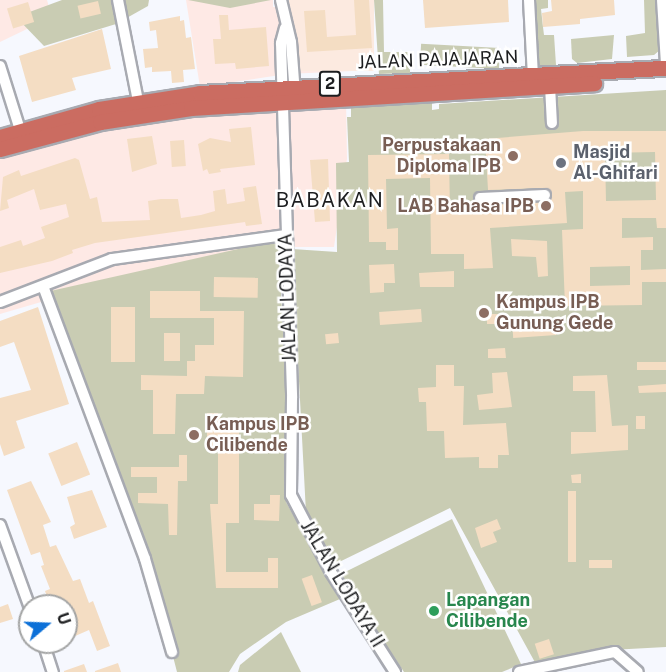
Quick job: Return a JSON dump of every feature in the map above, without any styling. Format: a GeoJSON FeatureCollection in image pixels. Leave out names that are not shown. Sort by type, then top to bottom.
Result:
{"type":"FeatureCollection","features":[{"type":"Feature","properties":{"kind":"highway","name":"JALAN PAJAJARAN"},"geometry":{"type":"LineString","coordinates":[[0,149],[140,114],[290,94],[666,66]]}},
{"type":"Feature","properties":{"kind":"highway","name":"JALAN PAJAJARAN"},"geometry":{"type":"LineString","coordinates":[[0,137],[138,101],[550,86],[666,77]]}},
{"type":"Feature","properties":{"kind":"street"},"geometry":{"type":"LineString","coordinates":[[118,0],[138,101]]}},
{"type":"Feature","properties":{"kind":"street","name":"JALAN LODAYA"},"geometry":{"type":"LineString","coordinates":[[281,0],[285,28],[281,43],[290,94],[286,235],[292,398],[291,495]]}},
{"type":"Feature","properties":{"kind":"street"},"geometry":{"type":"LineString","coordinates":[[529,0],[533,76]]}},
{"type":"Feature","properties":{"kind":"street"},"geometry":{"type":"LineString","coordinates":[[662,0],[666,66]]}},
{"type":"Feature","properties":{"kind":"street"},"geometry":{"type":"LineString","coordinates":[[0,66],[20,130]]}},
{"type":"Feature","properties":{"kind":"street"},"geometry":{"type":"LineString","coordinates":[[550,86],[552,123]]}},
{"type":"Feature","properties":{"kind":"street"},"geometry":{"type":"LineString","coordinates":[[480,198],[545,195]]}},
{"type":"Feature","properties":{"kind":"street"},"geometry":{"type":"LineString","coordinates":[[0,302],[112,259],[286,235]]}},
{"type":"Feature","properties":{"kind":"street"},"geometry":{"type":"LineString","coordinates":[[43,286],[145,559],[172,652]]}},
{"type":"Feature","properties":{"kind":"street","name":"JALAN LODAYA II"},"geometry":{"type":"LineString","coordinates":[[291,495],[331,572],[395,672]]}},
{"type":"Feature","properties":{"kind":"street"},"geometry":{"type":"LineString","coordinates":[[0,525],[25,594]]}},
{"type":"Feature","properties":{"kind":"street"},"geometry":{"type":"LineString","coordinates":[[519,672],[539,670],[615,652],[638,672]]}},
{"type":"Feature","properties":{"kind":"street"},"geometry":{"type":"LineString","coordinates":[[47,654],[54,672]]}},
{"type":"Feature","properties":{"kind":"shaded area"},"geometry":{"type":"Polygon","coordinates":[[[0,0],[47,0],[52,17],[0,42],[0,0]]]}},
{"type":"Feature","properties":{"kind":"shaded area"},"geometry":{"type":"Polygon","coordinates":[[[186,0],[273,0],[273,7],[352,0],[374,70],[287,74],[200,87],[186,0]]]}},
{"type":"Feature","properties":{"kind":"shaded area"},"geometry":{"type":"Polygon","coordinates":[[[289,0],[374,0],[374,71],[289,71],[289,0]]]}},
{"type":"Feature","properties":{"kind":"shaded area"},"geometry":{"type":"Polygon","coordinates":[[[346,99],[347,159],[334,247],[278,247],[144,272],[0,314],[0,148],[116,124],[346,99]]]}},
{"type":"Feature","properties":{"kind":"green space"},"geometry":{"type":"Polygon","coordinates":[[[62,0],[149,0],[148,6],[116,24],[44,46],[16,17],[62,0]]]}},
{"type":"Feature","properties":{"kind":"green space"},"geometry":{"type":"Polygon","coordinates":[[[188,0],[271,0],[230,8],[188,0]]]}},
{"type":"Feature","properties":{"kind":"green space"},"geometry":{"type":"Polygon","coordinates":[[[374,0],[383,0],[384,52],[410,52],[410,73],[379,74],[374,0]]]}},
{"type":"Feature","properties":{"kind":"green space"},"geometry":{"type":"Polygon","coordinates":[[[533,0],[548,0],[548,8],[541,9],[543,27],[544,35],[554,35],[556,65],[537,66],[533,0]]]}},
{"type":"Feature","properties":{"kind":"green space"},"geometry":{"type":"Polygon","coordinates":[[[644,0],[657,0],[660,50],[654,55],[627,57],[626,36],[645,33],[644,0]]]}},
{"type":"Feature","properties":{"kind":"green space"},"geometry":{"type":"Polygon","coordinates":[[[614,35],[612,59],[577,63],[572,59],[571,39],[614,35]]]}},
{"type":"Feature","properties":{"kind":"green space"},"geometry":{"type":"Polygon","coordinates":[[[421,44],[500,48],[499,69],[420,65],[421,44]]]}},
{"type":"Feature","properties":{"kind":"green space","name":"Kampus IPB Gunung Gede"},"geometry":{"type":"Polygon","coordinates":[[[666,90],[666,647],[592,651],[537,666],[450,508],[333,565],[306,513],[292,249],[337,252],[336,163],[349,162],[347,117],[351,117],[351,105],[432,101],[432,110],[439,109],[439,104],[666,90]]]}},
{"type":"Feature","properties":{"kind":"green space","name":"Kampus IPB Cilibende"},"geometry":{"type":"Polygon","coordinates":[[[278,240],[288,417],[286,502],[340,599],[286,622],[240,654],[229,672],[177,672],[147,555],[46,292],[278,240]]]}},
{"type":"Feature","properties":{"kind":"green space","name":"Lapangan Cilibende"},"geometry":{"type":"Polygon","coordinates":[[[452,519],[521,664],[502,672],[404,672],[339,575],[452,519]]]}},
{"type":"Feature","properties":{"kind":"green space"},"geometry":{"type":"Polygon","coordinates":[[[281,632],[301,672],[238,672],[240,665],[281,632]]]}},
{"type":"Feature","properties":{"kind":"building"},"geometry":{"type":"Polygon","coordinates":[[[354,0],[369,0],[372,48],[307,52],[304,11],[325,10],[327,37],[356,35],[354,0]]]}},
{"type":"Feature","properties":{"kind":"building"},"geometry":{"type":"Polygon","coordinates":[[[423,0],[508,0],[509,22],[425,28],[423,0]]]}},
{"type":"Feature","properties":{"kind":"building"},"geometry":{"type":"Polygon","coordinates":[[[551,0],[614,0],[615,15],[580,19],[580,24],[543,27],[542,13],[552,11],[551,0]]]}},
{"type":"Feature","properties":{"kind":"building"},"geometry":{"type":"Polygon","coordinates":[[[98,1],[101,14],[80,18],[78,6],[98,1]]]}},
{"type":"Feature","properties":{"kind":"building"},"geometry":{"type":"Polygon","coordinates":[[[28,2],[34,22],[13,29],[7,8],[28,2]]]}},
{"type":"Feature","properties":{"kind":"building"},"geometry":{"type":"Polygon","coordinates":[[[219,15],[228,15],[229,30],[266,27],[269,66],[236,69],[235,63],[215,64],[213,39],[221,39],[219,15]]]}},
{"type":"Feature","properties":{"kind":"building"},"geometry":{"type":"Polygon","coordinates":[[[180,16],[180,21],[184,20],[186,38],[191,37],[195,69],[183,70],[184,82],[172,83],[171,71],[152,72],[152,67],[145,68],[143,49],[158,48],[156,30],[150,31],[149,22],[180,16]]]}},
{"type":"Feature","properties":{"kind":"building"},"geometry":{"type":"Polygon","coordinates":[[[102,29],[111,69],[72,78],[76,90],[32,102],[19,56],[102,29]]]}},
{"type":"Feature","properties":{"kind":"building"},"geometry":{"type":"Polygon","coordinates":[[[251,127],[255,165],[220,169],[221,172],[209,174],[207,169],[203,171],[198,144],[210,138],[231,142],[229,129],[251,127]]]}},
{"type":"Feature","properties":{"kind":"building"},"geometry":{"type":"Polygon","coordinates":[[[583,131],[666,131],[666,228],[657,228],[656,218],[622,218],[622,238],[653,237],[653,250],[641,250],[641,270],[666,269],[666,282],[642,282],[642,305],[565,306],[562,230],[583,229],[583,191],[565,192],[567,223],[490,228],[493,268],[464,269],[464,254],[431,254],[430,178],[386,179],[387,229],[398,228],[398,250],[386,250],[386,242],[369,242],[368,155],[449,154],[450,212],[492,210],[492,205],[546,202],[552,194],[545,188],[488,190],[485,139],[583,131]],[[655,152],[605,153],[606,201],[656,200],[655,152]],[[630,266],[590,267],[590,286],[630,285],[630,266]]]}},
{"type":"Feature","properties":{"kind":"building"},"geometry":{"type":"Polygon","coordinates":[[[152,136],[157,164],[132,172],[127,139],[152,136]]]}},
{"type":"Feature","properties":{"kind":"building"},"geometry":{"type":"Polygon","coordinates":[[[184,140],[186,166],[172,167],[170,141],[184,140]]]}},
{"type":"Feature","properties":{"kind":"building"},"geometry":{"type":"Polygon","coordinates":[[[75,158],[79,160],[90,199],[97,197],[102,222],[150,220],[148,201],[161,199],[178,199],[181,218],[201,215],[215,211],[213,191],[225,189],[227,204],[245,201],[243,188],[256,186],[262,224],[246,226],[245,222],[95,243],[72,250],[73,253],[52,261],[0,273],[0,247],[21,240],[23,246],[45,238],[41,227],[69,217],[66,204],[40,210],[34,189],[7,200],[9,208],[0,211],[3,177],[19,170],[21,176],[75,158]]]}},
{"type":"Feature","properties":{"kind":"building"},"geometry":{"type":"Polygon","coordinates":[[[328,159],[330,221],[315,222],[310,160],[328,159]]]}},
{"type":"Feature","properties":{"kind":"building"},"geometry":{"type":"Polygon","coordinates":[[[511,239],[547,241],[548,276],[538,277],[536,257],[512,256],[511,239]]]}},
{"type":"Feature","properties":{"kind":"building"},"geometry":{"type":"Polygon","coordinates":[[[394,264],[395,283],[384,283],[384,292],[370,293],[369,265],[394,264]]]}},
{"type":"Feature","properties":{"kind":"building"},"geometry":{"type":"Polygon","coordinates":[[[454,271],[454,287],[420,287],[419,273],[454,271]]]}},
{"type":"Feature","properties":{"kind":"building"},"geometry":{"type":"Polygon","coordinates":[[[214,277],[258,278],[258,298],[214,297],[214,277]]]}},
{"type":"Feature","properties":{"kind":"building"},"geometry":{"type":"Polygon","coordinates":[[[150,291],[200,291],[200,311],[244,311],[243,377],[205,376],[204,394],[176,394],[175,434],[153,434],[153,390],[141,390],[141,375],[187,376],[187,361],[195,361],[195,345],[214,345],[214,318],[150,318],[150,291]]]}},
{"type":"Feature","properties":{"kind":"building"},"geometry":{"type":"Polygon","coordinates":[[[38,307],[69,404],[16,421],[25,448],[4,456],[0,444],[0,398],[31,390],[14,342],[0,347],[0,321],[38,307]]]}},
{"type":"Feature","properties":{"kind":"building"},"geometry":{"type":"Polygon","coordinates":[[[111,307],[135,307],[135,362],[111,362],[111,307]]]}},
{"type":"Feature","properties":{"kind":"building"},"geometry":{"type":"Polygon","coordinates":[[[421,309],[422,322],[380,325],[379,312],[421,309]]]}},
{"type":"Feature","properties":{"kind":"building"},"geometry":{"type":"Polygon","coordinates":[[[487,314],[502,314],[502,324],[487,324],[487,314]]]}},
{"type":"Feature","properties":{"kind":"building"},"geometry":{"type":"Polygon","coordinates":[[[555,319],[556,335],[513,338],[512,322],[555,319]]]}},
{"type":"Feature","properties":{"kind":"building"},"geometry":{"type":"Polygon","coordinates":[[[164,333],[180,333],[180,361],[164,361],[164,333]]]}},
{"type":"Feature","properties":{"kind":"building"},"geometry":{"type":"Polygon","coordinates":[[[338,333],[339,343],[326,344],[325,334],[338,333]]]}},
{"type":"Feature","properties":{"kind":"building"},"geometry":{"type":"Polygon","coordinates":[[[505,348],[506,358],[488,358],[488,349],[505,348]]]}},
{"type":"Feature","properties":{"kind":"building"},"geometry":{"type":"Polygon","coordinates":[[[637,362],[666,362],[666,370],[637,370],[637,362]]]}},
{"type":"Feature","properties":{"kind":"building"},"geometry":{"type":"Polygon","coordinates":[[[436,365],[454,365],[454,386],[464,386],[463,425],[506,423],[509,455],[498,455],[498,468],[479,468],[479,457],[445,458],[444,431],[427,431],[426,402],[419,402],[418,388],[436,387],[436,365]]]}},
{"type":"Feature","properties":{"kind":"building"},"geometry":{"type":"Polygon","coordinates":[[[507,372],[512,407],[479,410],[477,395],[493,393],[492,373],[507,372]]]}},
{"type":"Feature","properties":{"kind":"building"},"geometry":{"type":"Polygon","coordinates":[[[607,375],[612,426],[628,425],[628,450],[571,454],[571,432],[596,432],[595,391],[573,391],[573,376],[607,375]]]}},
{"type":"Feature","properties":{"kind":"building"},"geometry":{"type":"Polygon","coordinates":[[[666,384],[666,392],[639,393],[638,386],[666,384]]]}},
{"type":"Feature","properties":{"kind":"building"},"geometry":{"type":"Polygon","coordinates":[[[207,413],[218,413],[218,418],[239,418],[239,523],[226,523],[226,572],[268,572],[268,558],[278,558],[278,588],[216,588],[210,504],[218,504],[218,447],[207,447],[207,413]]]}},
{"type":"Feature","properties":{"kind":"building"},"geometry":{"type":"Polygon","coordinates":[[[636,416],[645,416],[645,429],[636,429],[636,416]]]}},
{"type":"Feature","properties":{"kind":"building"},"geometry":{"type":"Polygon","coordinates":[[[77,442],[90,474],[61,486],[48,454],[77,442]]]}},
{"type":"Feature","properties":{"kind":"building"},"geometry":{"type":"Polygon","coordinates":[[[179,455],[187,455],[187,481],[178,481],[177,535],[169,535],[168,504],[138,503],[138,493],[157,493],[157,477],[131,477],[131,467],[179,467],[179,455]]]}},
{"type":"Feature","properties":{"kind":"building"},"geometry":{"type":"Polygon","coordinates":[[[581,474],[581,483],[572,483],[571,475],[581,474]]]}},
{"type":"Feature","properties":{"kind":"building"},"geometry":{"type":"Polygon","coordinates":[[[31,481],[51,522],[43,525],[50,547],[56,545],[73,581],[80,579],[89,603],[93,601],[110,646],[97,651],[89,630],[78,635],[78,594],[46,594],[45,591],[50,589],[41,566],[44,565],[40,552],[31,555],[7,490],[31,481]]]}},
{"type":"Feature","properties":{"kind":"building"},"geometry":{"type":"Polygon","coordinates":[[[92,490],[107,527],[74,539],[70,527],[75,524],[67,497],[92,490]]]}},
{"type":"Feature","properties":{"kind":"building"},"geometry":{"type":"Polygon","coordinates":[[[568,491],[576,491],[576,562],[568,562],[568,491]]]}},
{"type":"Feature","properties":{"kind":"building"},"geometry":{"type":"Polygon","coordinates":[[[270,495],[280,495],[279,521],[254,520],[254,504],[270,504],[270,495]]]}},
{"type":"Feature","properties":{"kind":"building"},"geometry":{"type":"Polygon","coordinates":[[[497,519],[501,529],[493,532],[497,542],[481,548],[475,528],[497,519]]]}},
{"type":"Feature","properties":{"kind":"building"},"geometry":{"type":"Polygon","coordinates":[[[589,560],[612,560],[612,568],[589,568],[589,560]]]}},
{"type":"Feature","properties":{"kind":"building"},"geometry":{"type":"Polygon","coordinates":[[[312,575],[322,602],[312,606],[302,579],[312,575]]]}},
{"type":"Feature","properties":{"kind":"building"},"geometry":{"type":"Polygon","coordinates":[[[8,604],[13,619],[0,623],[0,607],[8,604]]]}},
{"type":"Feature","properties":{"kind":"building"},"geometry":{"type":"Polygon","coordinates":[[[549,639],[554,654],[540,659],[535,644],[549,639]]]}},
{"type":"Feature","properties":{"kind":"building"},"geometry":{"type":"Polygon","coordinates":[[[118,663],[121,672],[95,672],[95,671],[118,663]]]}},
{"type":"Feature","properties":{"kind":"building"},"geometry":{"type":"Polygon","coordinates":[[[84,664],[87,672],[64,672],[64,671],[84,664]]]}},
{"type":"Feature","properties":{"kind":"place","name":"Perpustakaan Diploma IPB"},"geometry":{"type":"Point","coordinates":[513,156]}},
{"type":"Feature","properties":{"kind":"place","name":"Masjid Al-Ghifari"},"geometry":{"type":"Point","coordinates":[561,163]}},
{"type":"Feature","properties":{"kind":"place","name":"LAB Bahasa IPB"},"geometry":{"type":"Point","coordinates":[546,206]}},
{"type":"Feature","properties":{"kind":"place","name":"Kampus IPB Gunung Gede"},"geometry":{"type":"Point","coordinates":[484,313]}},
{"type":"Feature","properties":{"kind":"place","name":"Kampus IPB Cilibende"},"geometry":{"type":"Point","coordinates":[194,435]}},
{"type":"Feature","properties":{"kind":"place","name":"Lapangan Cilibende"},"geometry":{"type":"Point","coordinates":[434,611]}},
{"type":"Feature","properties":{"kind":"district","name":"BABAKAN"},"geometry":{"type":"Point","coordinates":[330,200]}}]}
